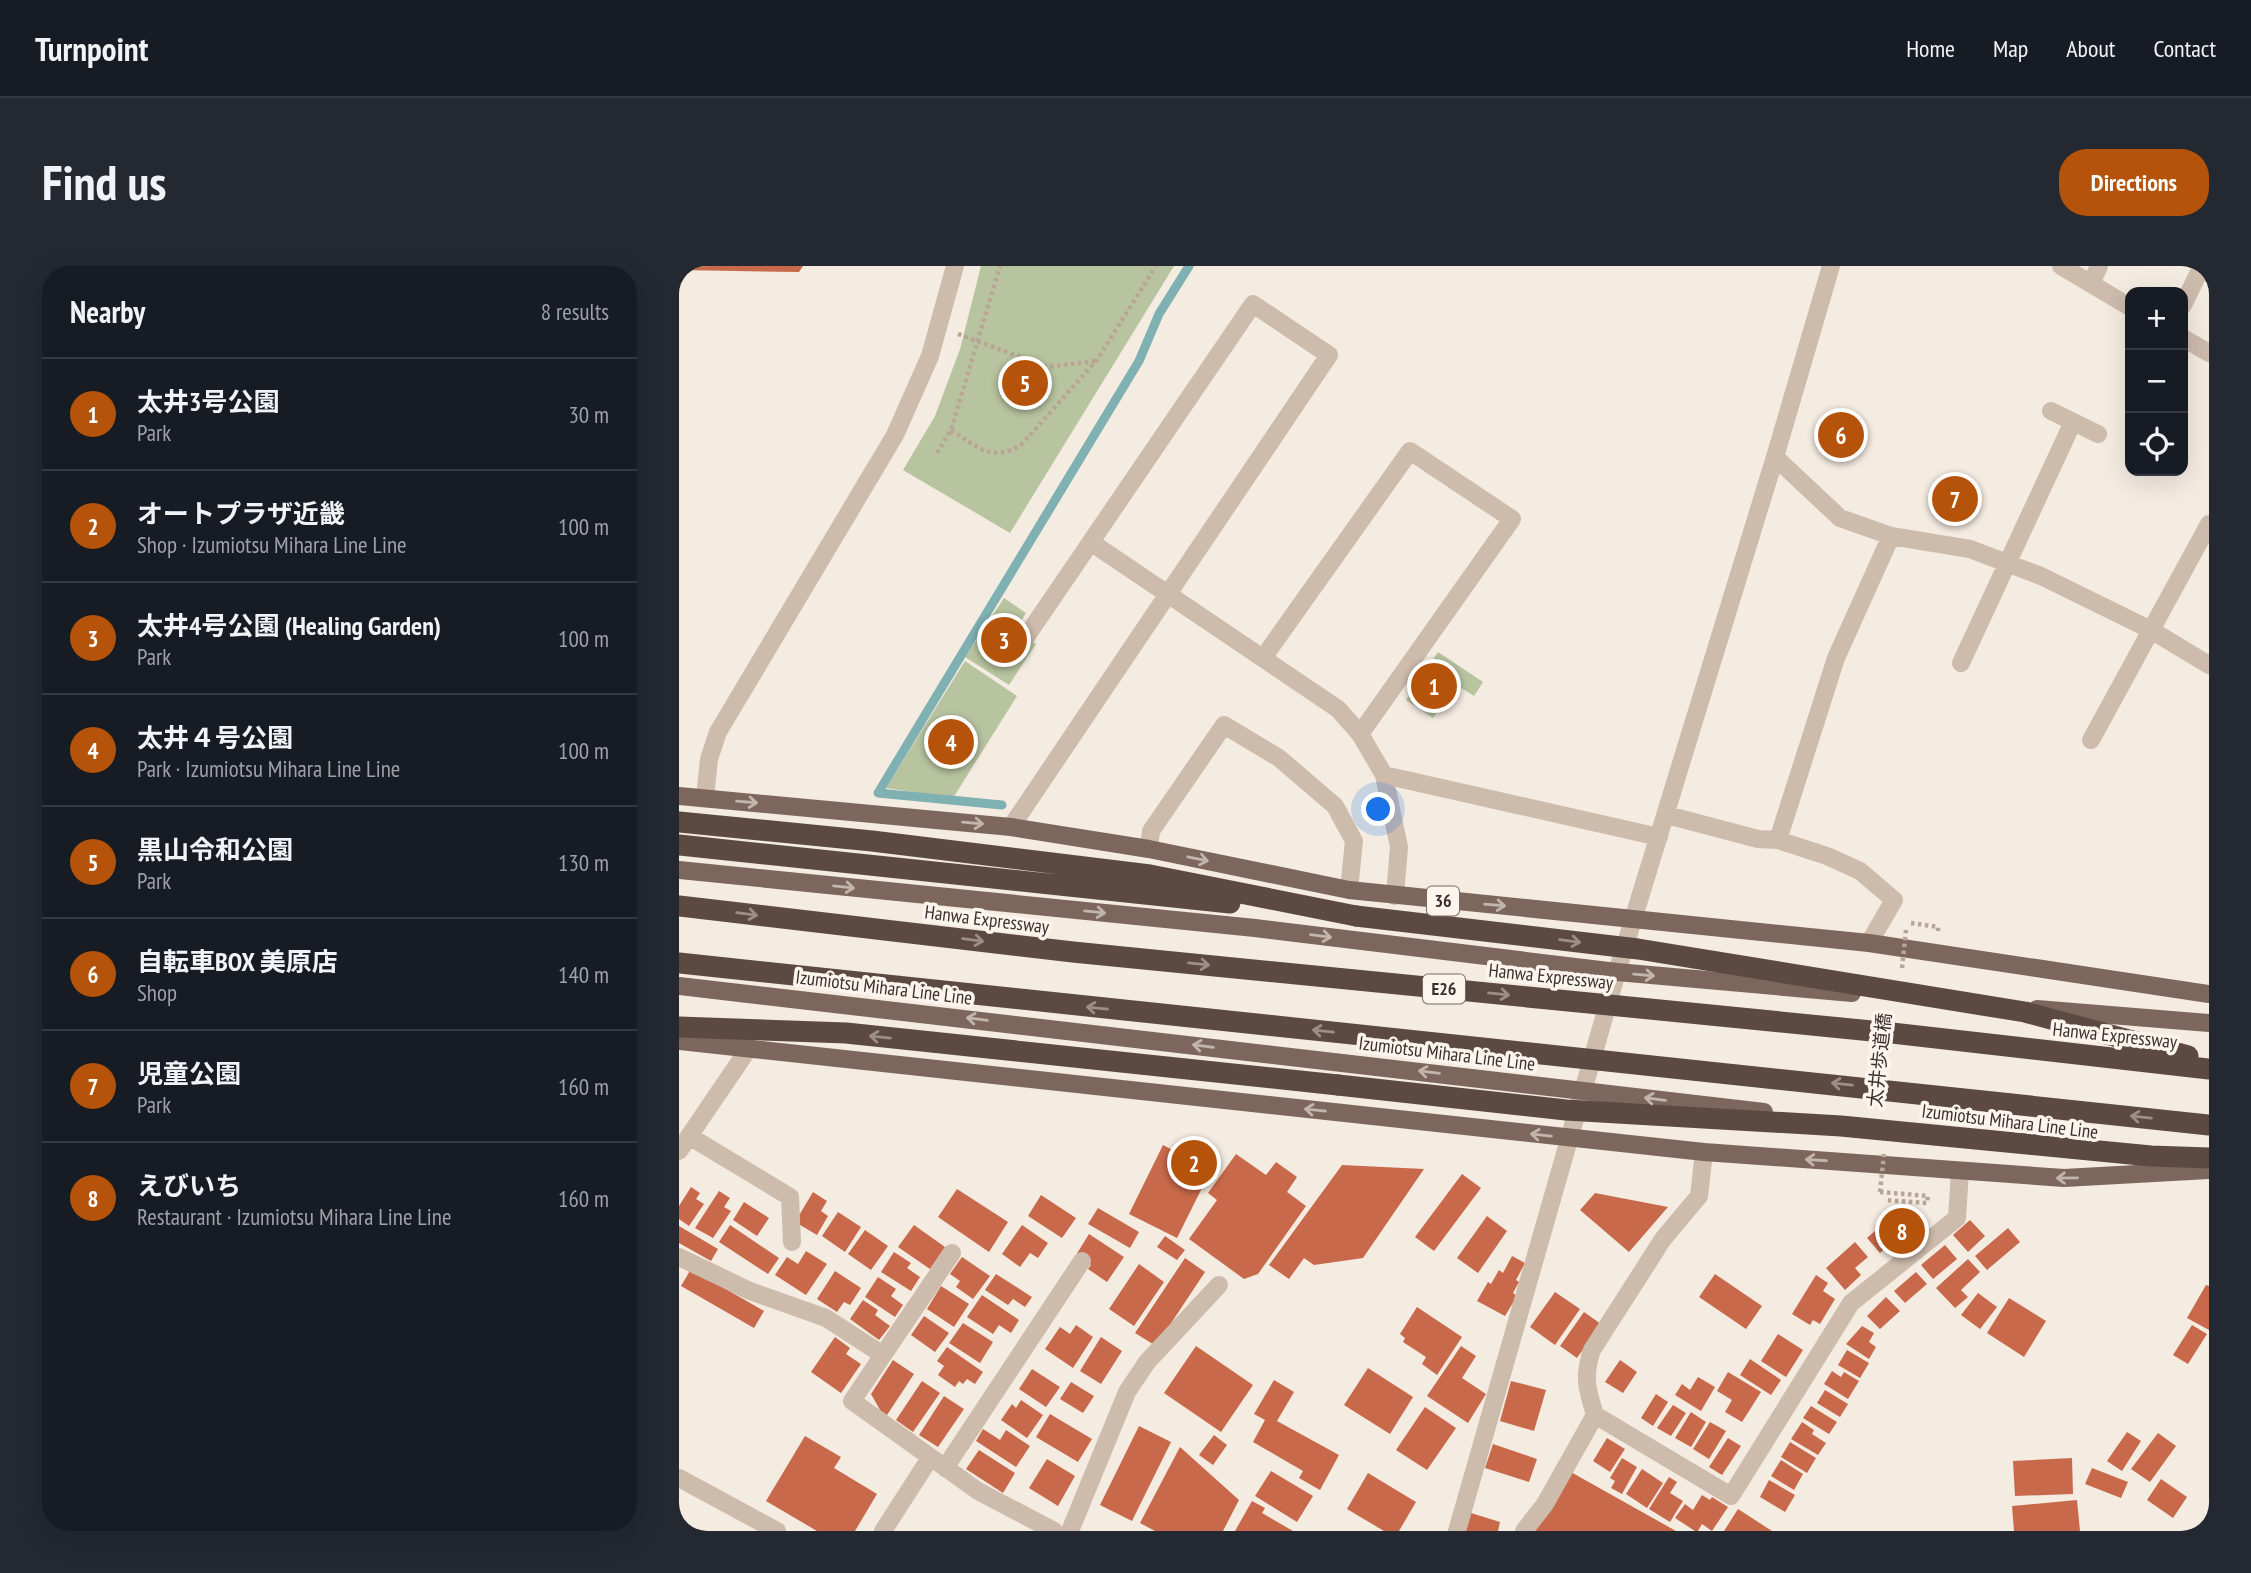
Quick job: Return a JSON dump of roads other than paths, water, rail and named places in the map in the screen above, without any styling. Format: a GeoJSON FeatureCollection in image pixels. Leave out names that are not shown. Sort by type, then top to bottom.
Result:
{"type":"FeatureCollection","features":[{"type":"Feature","properties":{"kind":"highway"},"geometry":{"type":"LineString","coordinates":[[679,822],[872,841],[1150,875],[1356,916]]}},
{"type":"Feature","properties":{"kind":"highway"},"geometry":{"type":"LineString","coordinates":[[679,845],[1356,916],[1639,949],[2025,1012],[2209,1061]]}},
{"type":"Feature","properties":{"kind":"highway","name":"Hanwa Expressway"},"geometry":{"type":"LineString","coordinates":[[679,906],[1073,952],[1892,1033],[2209,1069]]}},
{"type":"Feature","properties":{"kind":"highway"},"geometry":{"type":"LineString","coordinates":[[679,963],[1872,1087],[2209,1125]]}},
{"type":"Feature","properties":{"kind":"highway"},"geometry":{"type":"LineString","coordinates":[[679,1027],[846,1033],[1566,1110],[1841,1126],[2151,1156],[2209,1158]]}},
{"type":"Feature","properties":{"kind":"main road","name":"36"},"geometry":{"type":"LineString","coordinates":[[679,796],[1011,827],[1149,849],[1349,890],[1869,943],[2209,995]]}},
{"type":"Feature","properties":{"kind":"main road"},"geometry":{"type":"LineString","coordinates":[[679,870],[1255,928],[1617,972],[2209,1023]]}},
{"type":"Feature","properties":{"kind":"main road","name":"Izumiotsu Mihara Line Line"},"geometry":{"type":"LineString","coordinates":[[679,986],[1584,1090],[2209,1168]]}},
{"type":"Feature","properties":{"kind":"main road"},"geometry":{"type":"LineString","coordinates":[[679,1041],[1704,1152],[2064,1178],[2209,1168]]}},
{"type":"Feature","properties":{"kind":"street"},"geometry":{"type":"LineString","coordinates":[[705,798],[709,759],[719,733],[895,435],[930,356],[955,266]]}},
{"type":"Feature","properties":{"kind":"street"},"geometry":{"type":"LineString","coordinates":[[1457,1531],[1617,972],[1667,815],[1831,266]]}},
{"type":"Feature","properties":{"kind":"street"},"geometry":{"type":"LineString","coordinates":[[2061,266],[2125,304]]}},
{"type":"Feature","properties":{"kind":"street"},"geometry":{"type":"LineString","coordinates":[[2091,284],[2099,266]]}},
{"type":"Feature","properties":{"kind":"street"},"geometry":{"type":"LineString","coordinates":[[2188,295],[2202,266]]}},
{"type":"Feature","properties":{"kind":"street"},"geometry":{"type":"LineString","coordinates":[[1011,827],[1329,355],[1253,304],[1092,543],[1025,637]]}},
{"type":"Feature","properties":{"kind":"street"},"geometry":{"type":"LineString","coordinates":[[2188,341],[2209,353]]}},
{"type":"Feature","properties":{"kind":"street"},"geometry":{"type":"LineString","coordinates":[[2051,411],[2098,434]]}},
{"type":"Feature","properties":{"kind":"street"},"geometry":{"type":"LineString","coordinates":[[1961,663],[2073,422]]}},
{"type":"Feature","properties":{"kind":"street"},"geometry":{"type":"LineString","coordinates":[[1263,658],[1410,451],[1512,519],[1360,734]]}},
{"type":"Feature","properties":{"kind":"street"},"geometry":{"type":"LineString","coordinates":[[1775,457],[1840,518],[1891,536],[1970,549],[2041,576],[2151,629],[2209,665]]}},
{"type":"Feature","properties":{"kind":"street"},"geometry":{"type":"LineString","coordinates":[[2091,740],[2151,629],[2204,543],[2209,524]]}},
{"type":"Feature","properties":{"kind":"street"},"geometry":{"type":"LineString","coordinates":[[1778,840],[1836,658],[1891,536]]}},
{"type":"Feature","properties":{"kind":"street"},"geometry":{"type":"LineString","coordinates":[[1092,543],[1338,709],[1360,734],[1384,775],[1399,847],[1395,896]]}},
{"type":"Feature","properties":{"kind":"street"},"geometry":{"type":"LineString","coordinates":[[1149,849],[1151,831],[1224,724],[1279,758],[1335,806],[1354,841],[1349,890]]}},
{"type":"Feature","properties":{"kind":"street"},"geometry":{"type":"LineString","coordinates":[[1384,775],[1659,837]]}},
{"type":"Feature","properties":{"kind":"street"},"geometry":{"type":"LineString","coordinates":[[1667,815],[1758,839],[1778,840],[1827,856],[1860,872],[1894,900],[1869,943]]}},
{"type":"Feature","properties":{"kind":"street"},"geometry":{"type":"LineString","coordinates":[[749,1048],[684,1143],[790,1197],[792,1242]]}},
{"type":"Feature","properties":{"kind":"street"},"geometry":{"type":"LineString","coordinates":[[1704,1152],[1699,1196],[1663,1239],[1592,1350],[1585,1370],[1595,1415],[1731,1496],[1851,1303],[1957,1217],[1960,1171]]}},
{"type":"Feature","properties":{"kind":"street"},"geometry":{"type":"LineString","coordinates":[[952,1253],[852,1401],[978,1492],[1054,1531]]}},
{"type":"Feature","properties":{"kind":"street"},"geometry":{"type":"LineString","coordinates":[[679,1257],[750,1291],[826,1318],[883,1355]]}},
{"type":"Feature","properties":{"kind":"street"},"geometry":{"type":"LineString","coordinates":[[883,1531],[938,1463],[1082,1261]]}},
{"type":"Feature","properties":{"kind":"street"},"geometry":{"type":"LineString","coordinates":[[1070,1531],[1128,1392],[1147,1362],[1219,1286]]}},
{"type":"Feature","properties":{"kind":"street"},"geometry":{"type":"LineString","coordinates":[[1524,1531],[1545,1504],[1595,1415]]}},
{"type":"Feature","properties":{"kind":"street"},"geometry":{"type":"LineString","coordinates":[[679,1478],[777,1531]]}},
{"type":"Feature","properties":{"kind":"waterway"},"geometry":{"type":"LineString","coordinates":[[1002,805],[878,793],[1139,361],[1159,314],[1189,266]]}},
{"type":"Feature","properties":{"kind":"place","name":"黒山令和公園"},"geometry":{"type":"Point","coordinates":[1025,383]}},
{"type":"Feature","properties":{"kind":"place","name":"自転車BOX 美原店"},"geometry":{"type":"Point","coordinates":[1841,435]}},
{"type":"Feature","properties":{"kind":"place","name":"児童公園"},"geometry":{"type":"Point","coordinates":[1955,499]}},
{"type":"Feature","properties":{"kind":"place","name":"太井4号公園 (Healing Garden)"},"geometry":{"type":"Point","coordinates":[1004,640]}},
{"type":"Feature","properties":{"kind":"place","name":"太井3号公園"},"geometry":{"type":"Point","coordinates":[1434,686]}},
{"type":"Feature","properties":{"kind":"place","name":"太井４号公園"},"geometry":{"type":"Point","coordinates":[951,742]}},
{"type":"Feature","properties":{"kind":"place","name":"オートプラザ近畿"},"geometry":{"type":"Point","coordinates":[1194,1163]}},
{"type":"Feature","properties":{"kind":"place","name":"えびいち"},"geometry":{"type":"Point","coordinates":[1902,1231]}}]}
